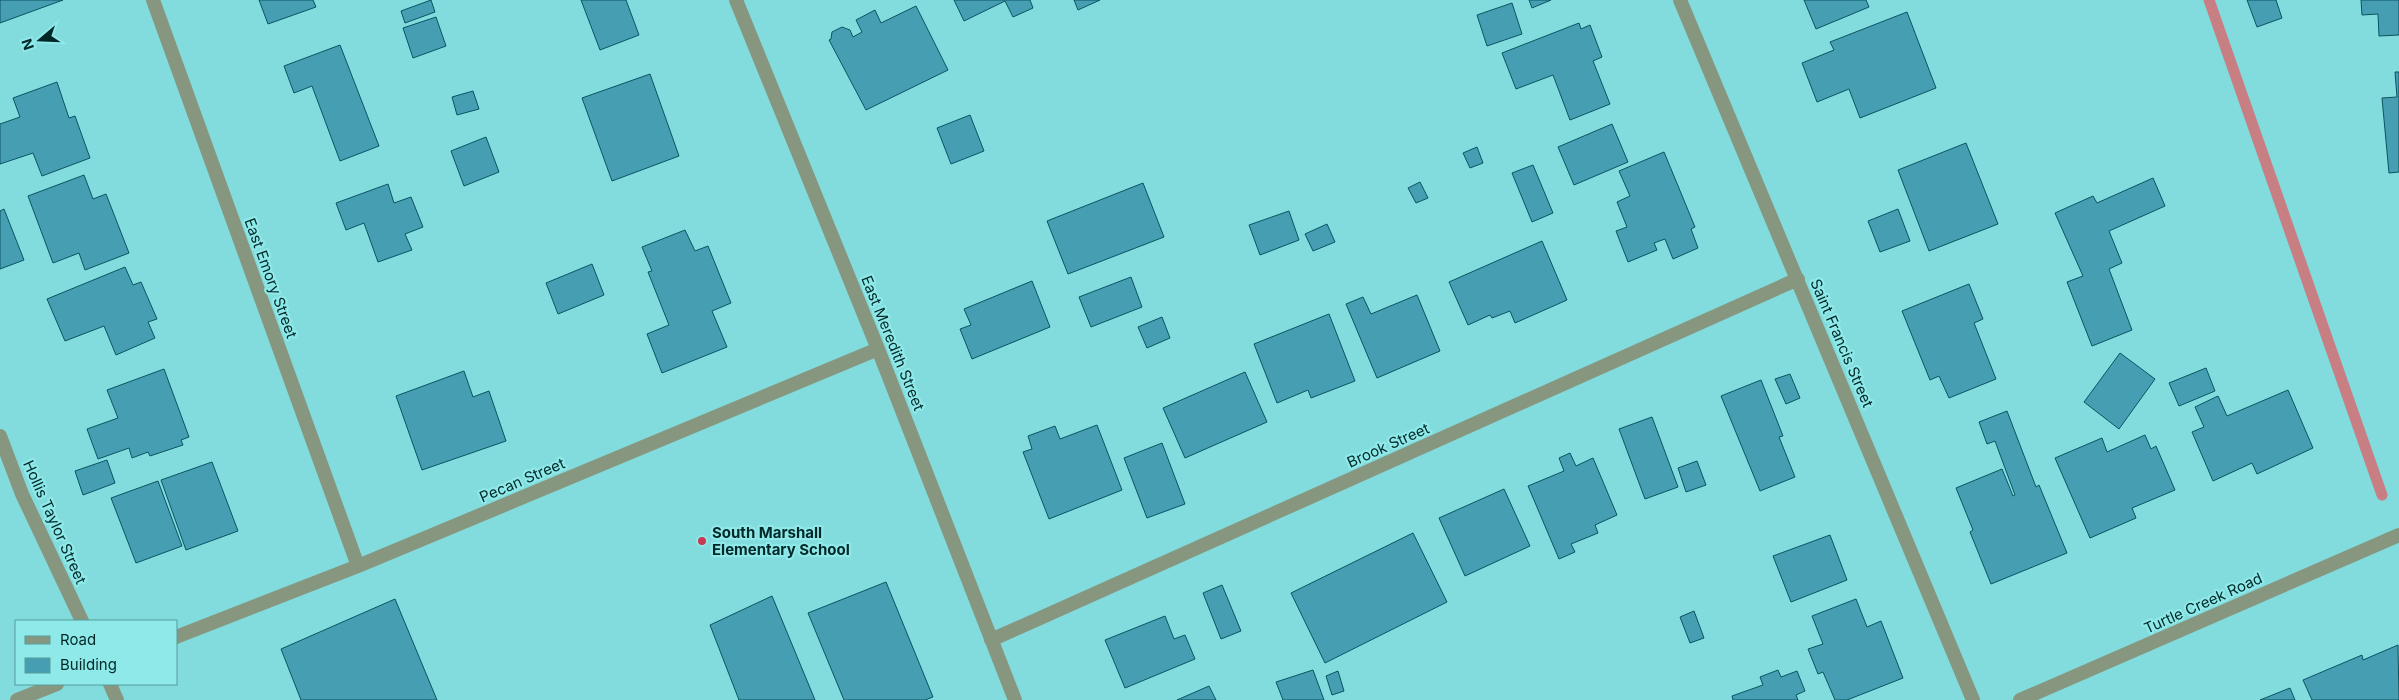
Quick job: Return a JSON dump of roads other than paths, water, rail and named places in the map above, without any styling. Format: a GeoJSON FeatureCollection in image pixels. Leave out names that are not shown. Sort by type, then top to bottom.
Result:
{"type":"FeatureCollection","features":[{"type":"Feature","properties":{"kind":"street","name":"East Emory Street"},"geometry":{"type":"LineString","coordinates":[[153,0],[358,566]]}},
{"type":"Feature","properties":{"kind":"street","name":"East Meredith Street"},"geometry":{"type":"LineString","coordinates":[[736,0],[878,348],[1015,700]]}},
{"type":"Feature","properties":{"kind":"street","name":"Saint Francis Street"},"geometry":{"type":"LineString","coordinates":[[1680,0],[1973,700]]}},
{"type":"Feature","properties":{"kind":"street","name":"Brook Street"},"geometry":{"type":"LineString","coordinates":[[992,640],[1798,279]]}},
{"type":"Feature","properties":{"kind":"street","name":"Pecan Street"},"geometry":{"type":"LineString","coordinates":[[178,636],[358,566],[878,348]]}},
{"type":"Feature","properties":{"kind":"street","name":"Hollis Taylor Street"},"geometry":{"type":"LineString","coordinates":[[0,436],[22,494],[82,620]]}},
{"type":"Feature","properties":{"kind":"street","name":"Turtle Creek Road"},"geometry":{"type":"LineString","coordinates":[[2020,700],[2399,535]]}},
{"type":"Feature","properties":{"kind":"street"},"geometry":{"type":"LineString","coordinates":[[17,700],[54,685]]}},
{"type":"Feature","properties":{"kind":"street"},"geometry":{"type":"LineString","coordinates":[[110,685],[117,700]]}},
{"type":"Feature","properties":{"kind":"waterway"},"geometry":{"type":"LineString","coordinates":[[2209,0],[2382,495]]}},
{"type":"Feature","properties":{"kind":"place","name":"South Marshall Elementary School"},"geometry":{"type":"Point","coordinates":[702,541]}}]}
